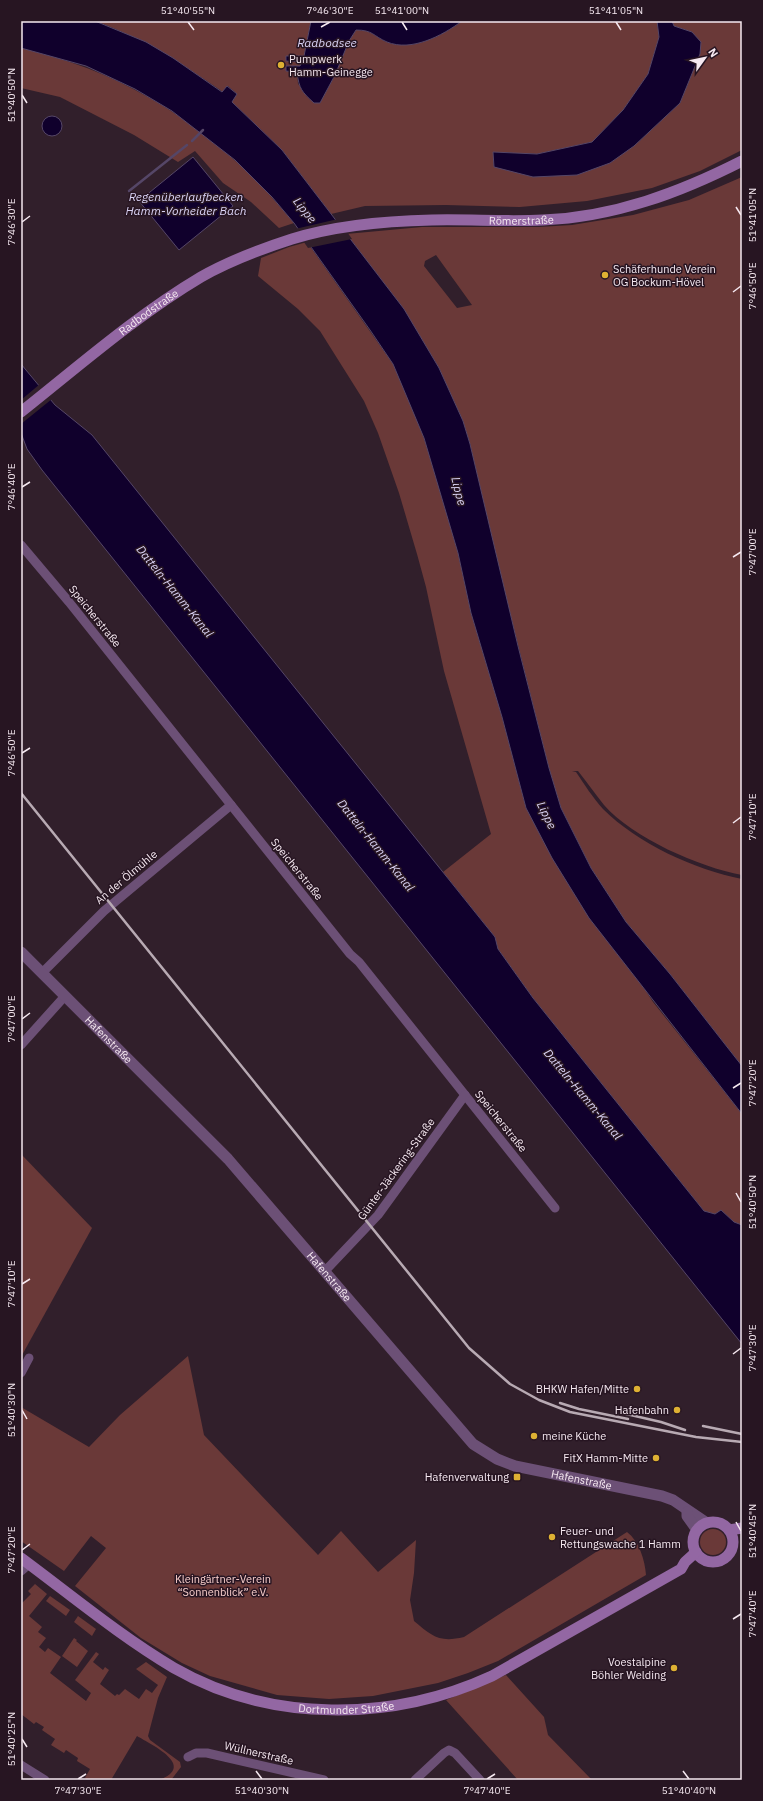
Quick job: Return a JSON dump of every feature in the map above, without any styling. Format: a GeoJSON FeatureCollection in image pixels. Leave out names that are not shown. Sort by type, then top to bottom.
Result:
{"type":"FeatureCollection","features":[{"type":"Feature","properties":{"kind":"main road","name":"Römerstraße"},"geometry":{"type":"LineString","coordinates":[[292,239],[345,228],[431,220],[543,220],[610,212],[645,202],[699,183],[742,161]]}},
{"type":"Feature","properties":{"kind":"main road","name":"Radbodstraße"},"geometry":{"type":"LineString","coordinates":[[21,412],[143,316],[202,276],[292,239]]}},
{"type":"Feature","properties":{"kind":"main road"},"geometry":{"type":"LineString","coordinates":[[707,1523],[719,1523],[729,1530],[737,1539],[730,1553],[720,1561],[708,1561],[699,1555],[694,1539],[697,1530],[707,1523]]}},
{"type":"Feature","properties":{"kind":"main road"},"geometry":{"type":"LineString","coordinates":[[729,1530],[742,1528]]}},
{"type":"Feature","properties":{"kind":"main road","name":"Dortmunder Straße"},"geometry":{"type":"LineString","coordinates":[[24,1564],[144,1650],[185,1674],[221,1689],[266,1702],[290,1707],[341,1710],[383,1708],[403,1705],[436,1698],[473,1685],[506,1669],[681,1569],[687,1569],[699,1555]]}},
{"type":"Feature","properties":{"kind":"street","name":"Speicherstraße"},"geometry":{"type":"LineString","coordinates":[[21,545],[555,1208]]}},
{"type":"Feature","properties":{"kind":"street","name":"An der Ölmühle"},"geometry":{"type":"LineString","coordinates":[[42,973],[104,911],[231,805]]}},
{"type":"Feature","properties":{"kind":"street","name":"Hafenstraße"},"geometry":{"type":"LineString","coordinates":[[21,952],[228,1158],[473,1444],[502,1461],[520,1467],[662,1496],[672,1500],[687,1512],[692,1513],[707,1523]]}},
{"type":"Feature","properties":{"kind":"street"},"geometry":{"type":"LineString","coordinates":[[21,1045],[65,996]]}},
{"type":"Feature","properties":{"kind":"street","name":"Günter-Jäckering-Straße"},"geometry":{"type":"LineString","coordinates":[[325,1271],[378,1215],[465,1095]]}},
{"type":"Feature","properties":{"kind":"street"},"geometry":{"type":"LineString","coordinates":[[21,1373],[29,1358]]}},
{"type":"Feature","properties":{"kind":"street","name":"Hafenstraße"},"geometry":{"type":"LineString","coordinates":[[687,1512],[687,1516],[697,1530]]}},
{"type":"Feature","properties":{"kind":"street"},"geometry":{"type":"LineString","coordinates":[[415,1780],[449,1750],[455,1753],[478,1777]]}},
{"type":"Feature","properties":{"kind":"street","name":"Wüllnerstraße"},"geometry":{"type":"LineString","coordinates":[[188,1756],[196,1753],[207,1753],[324,1780]]}},
{"type":"Feature","properties":{"kind":"street"},"geometry":{"type":"LineString","coordinates":[[21,1765],[45,1780]]}},
{"type":"Feature","properties":{"kind":"green space"},"geometry":{"type":"Polygon","coordinates":[[[95,21],[311,21],[304,57],[286,56],[302,62],[300,66],[287,66],[286,71],[297,72],[298,84],[320,103],[335,75],[349,41],[356,30],[370,32],[382,40],[396,45],[406,45],[416,44],[436,37],[462,21],[657,21],[659,37],[648,74],[623,110],[592,142],[537,154],[493,152],[494,167],[634,146],[680,103],[700,54],[692,32],[674,26],[672,21],[742,21],[742,150],[700,171],[652,188],[587,201],[520,207],[446,205],[365,206],[331,214],[282,150],[231,101],[237,94],[228,86],[223,92],[146,43],[95,21]]]}},
{"type":"Feature","properties":{"kind":"green space"},"geometry":{"type":"Polygon","coordinates":[[[21,48],[62,59],[101,74],[138,91],[172,112],[205,135],[236,162],[266,191],[294,223],[279,228],[251,202],[223,183],[195,151],[178,162],[134,135],[60,97],[21,88],[21,48]]]}},
{"type":"Feature","properties":{"kind":"green space"},"geometry":{"type":"Polygon","coordinates":[[[742,177],[742,875],[687,858],[649,840],[616,817],[604,805],[578,771],[572,771],[576,772],[592,796],[603,809],[632,833],[686,862],[724,875],[742,879],[742,1066],[670,974],[626,922],[591,868],[561,808],[549,768],[497,561],[470,444],[463,421],[439,368],[404,310],[346,234],[422,227],[539,227],[572,225],[633,215],[689,200],[742,177]],[[436,255],[425,261],[424,266],[457,308],[472,305],[436,255]]]}},
{"type":"Feature","properties":{"kind":"green space"},"geometry":{"type":"Polygon","coordinates":[[[307,242],[393,364],[424,438],[458,553],[471,613],[502,717],[526,808],[653,1002],[742,1114],[742,1225],[734,1222],[721,1210],[715,1214],[704,1211],[533,998],[498,949],[495,937],[443,872],[491,834],[444,671],[426,587],[399,493],[378,433],[364,401],[320,331],[298,309],[258,276],[261,258],[307,242]]]}},
{"type":"Feature","properties":{"kind":"green space"},"geometry":{"type":"Polygon","coordinates":[[[21,1154],[92,1228],[21,1357],[21,1154]]]}},
{"type":"Feature","properties":{"kind":"green space","name":"Kleingärtner-Verein “Sonnenblick” e.V."},"geometry":{"type":"Polygon","coordinates":[[[188,1356],[204,1435],[318,1555],[341,1531],[378,1572],[416,1540],[414,1573],[410,1600],[414,1621],[436,1637],[442,1639],[455,1639],[464,1637],[627,1532],[635,1540],[641,1551],[646,1575],[498,1661],[438,1683],[373,1696],[329,1699],[277,1695],[210,1676],[182,1663],[141,1638],[75,1586],[106,1548],[91,1536],[64,1571],[21,1541],[21,1407],[89,1447],[120,1415],[188,1356]]]}},
{"type":"Feature","properties":{"kind":"green space"},"geometry":{"type":"Polygon","coordinates":[[[713,1529],[722,1533],[726,1542],[722,1551],[713,1555],[704,1551],[700,1542],[704,1533],[713,1529]]]}},
{"type":"Feature","properties":{"kind":"green space"},"geometry":{"type":"Polygon","coordinates":[[[35,1584],[47,1594],[29,1616],[42,1627],[38,1632],[46,1638],[39,1647],[45,1652],[48,1648],[61,1657],[50,1673],[86,1701],[91,1693],[75,1680],[96,1652],[99,1654],[93,1662],[103,1670],[105,1667],[109,1670],[100,1684],[115,1696],[117,1694],[119,1695],[125,1689],[139,1699],[146,1689],[152,1693],[158,1685],[136,1669],[146,1662],[167,1677],[158,1698],[148,1736],[150,1740],[180,1762],[181,1767],[171,1780],[159,1780],[170,1774],[174,1768],[173,1762],[161,1750],[137,1736],[111,1780],[88,1780],[85,1778],[90,1769],[77,1761],[78,1758],[66,1750],[64,1753],[51,1745],[55,1739],[42,1730],[44,1727],[36,1722],[34,1724],[21,1714],[21,1604],[31,1594],[28,1591],[35,1584]]]}},
{"type":"Feature","properties":{"kind":"green space"},"geometry":{"type":"Polygon","coordinates":[[[50,1596],[70,1610],[66,1616],[46,1601],[50,1596]]]}},
{"type":"Feature","properties":{"kind":"green space"},"geometry":{"type":"Polygon","coordinates":[[[78,1616],[96,1629],[92,1636],[74,1622],[78,1616]]]}},
{"type":"Feature","properties":{"kind":"green space"},"geometry":{"type":"Polygon","coordinates":[[[74,1638],[88,1651],[77,1667],[62,1656],[74,1638]]]}},
{"type":"Feature","properties":{"kind":"green space"},"geometry":{"type":"Polygon","coordinates":[[[506,1675],[544,1717],[548,1735],[592,1780],[518,1780],[446,1700],[506,1675]]]}},
{"type":"Feature","properties":{"kind":"water","name":"Lippe"},"geometry":{"type":"Polygon","coordinates":[[[21,21],[95,21],[146,42],[173,58],[222,92],[227,86],[237,94],[232,102],[282,150],[404,309],[439,368],[463,421],[470,444],[518,646],[549,768],[561,808],[591,868],[626,922],[670,974],[742,1066],[742,1114],[589,918],[552,858],[526,808],[502,717],[471,613],[458,553],[424,438],[393,364],[294,223],[272,197],[235,160],[172,111],[135,89],[86,66],[21,48],[21,21]]]}},
{"type":"Feature","properties":{"kind":"water","name":"Radbodsee"},"geometry":{"type":"Polygon","coordinates":[[[311,21],[462,21],[436,37],[416,44],[406,45],[396,45],[382,40],[370,32],[356,30],[349,41],[335,75],[320,103],[314,103],[302,90],[297,72],[286,71],[286,66],[300,66],[302,62],[286,61],[286,56],[304,56],[311,21]]]}},
{"type":"Feature","properties":{"kind":"water"},"geometry":{"type":"Polygon","coordinates":[[[657,21],[672,21],[674,26],[692,32],[701,42],[700,54],[680,103],[634,146],[610,163],[577,175],[533,177],[494,167],[493,152],[537,154],[592,142],[623,110],[648,74],[659,37],[657,21]]]}},
{"type":"Feature","properties":{"kind":"water"},"geometry":{"type":"Polygon","coordinates":[[[48,116],[56,116],[62,122],[62,130],[56,136],[48,136],[42,130],[42,122],[48,116]]]}},
{"type":"Feature","properties":{"kind":"water","name":"Regenüberlaufbecken Hamm-Vorheider Bach"},"geometry":{"type":"Polygon","coordinates":[[[193,157],[233,206],[179,250],[139,201],[193,157]]]}},
{"type":"Feature","properties":{"kind":"water","name":"Datteln-Hamm-Kanal"},"geometry":{"type":"Polygon","coordinates":[[[21,364],[55,405],[92,435],[495,937],[498,949],[533,998],[704,1211],[715,1214],[721,1210],[734,1222],[742,1225],[742,1344],[42,470],[27,449],[21,433],[21,364]]]}},
{"type":"Feature","properties":{"kind":"pier"},"geometry":{"type":"Polygon","coordinates":[[[338,219],[352,239],[308,248],[295,229],[338,219]]]}},
{"type":"Feature","properties":{"kind":"pier"},"geometry":{"type":"Polygon","coordinates":[[[40,384],[52,399],[21,424],[21,400],[40,384]]]}},
{"type":"Feature","properties":{"kind":"waterway"},"geometry":{"type":"LineString","coordinates":[[192,141],[203,130]]}},
{"type":"Feature","properties":{"kind":"waterway"},"geometry":{"type":"LineString","coordinates":[[129,191],[187,145]]}},
{"type":"Feature","properties":{"kind":"railway"},"geometry":{"type":"LineString","coordinates":[[21,793],[469,1348],[510,1384],[539,1400],[570,1412],[696,1437],[742,1442]]}},
{"type":"Feature","properties":{"kind":"railway"},"geometry":{"type":"LineString","coordinates":[[560,1403],[579,1409],[628,1419]]}},
{"type":"Feature","properties":{"kind":"railway"},"geometry":{"type":"LineString","coordinates":[[622,1413],[661,1422],[685,1430]]}},
{"type":"Feature","properties":{"kind":"railway"},"geometry":{"type":"LineString","coordinates":[[703,1426],[742,1434]]}},
{"type":"Feature","properties":{"kind":"place","name":"Pumpwerk Hamm-Geinegge"},"geometry":{"type":"Point","coordinates":[281,65]}},
{"type":"Feature","properties":{"kind":"place","name":"Schäferhunde Verein OG Bockum-Hövel"},"geometry":{"type":"Point","coordinates":[605,275]}},
{"type":"Feature","properties":{"kind":"place","name":"BHKW Hafen/Mitte"},"geometry":{"type":"Point","coordinates":[637,1389]}},
{"type":"Feature","properties":{"kind":"place","name":"Hafenbahn"},"geometry":{"type":"Point","coordinates":[677,1410]}},
{"type":"Feature","properties":{"kind":"place","name":"meine Küche"},"geometry":{"type":"Point","coordinates":[534,1436]}},
{"type":"Feature","properties":{"kind":"place","name":"FitX Hamm-Mitte"},"geometry":{"type":"Point","coordinates":[656,1458]}},
{"type":"Feature","properties":{"kind":"place","name":"Hafenverwaltung"},"geometry":{"type":"Point","coordinates":[517,1477]}},
{"type":"Feature","properties":{"kind":"place","name":"Feuer- und Rettungswache 1 Hamm"},"geometry":{"type":"Point","coordinates":[552,1537]}},
{"type":"Feature","properties":{"kind":"place","name":"Voestalpine Böhler Welding"},"geometry":{"type":"Point","coordinates":[674,1668]}}]}
